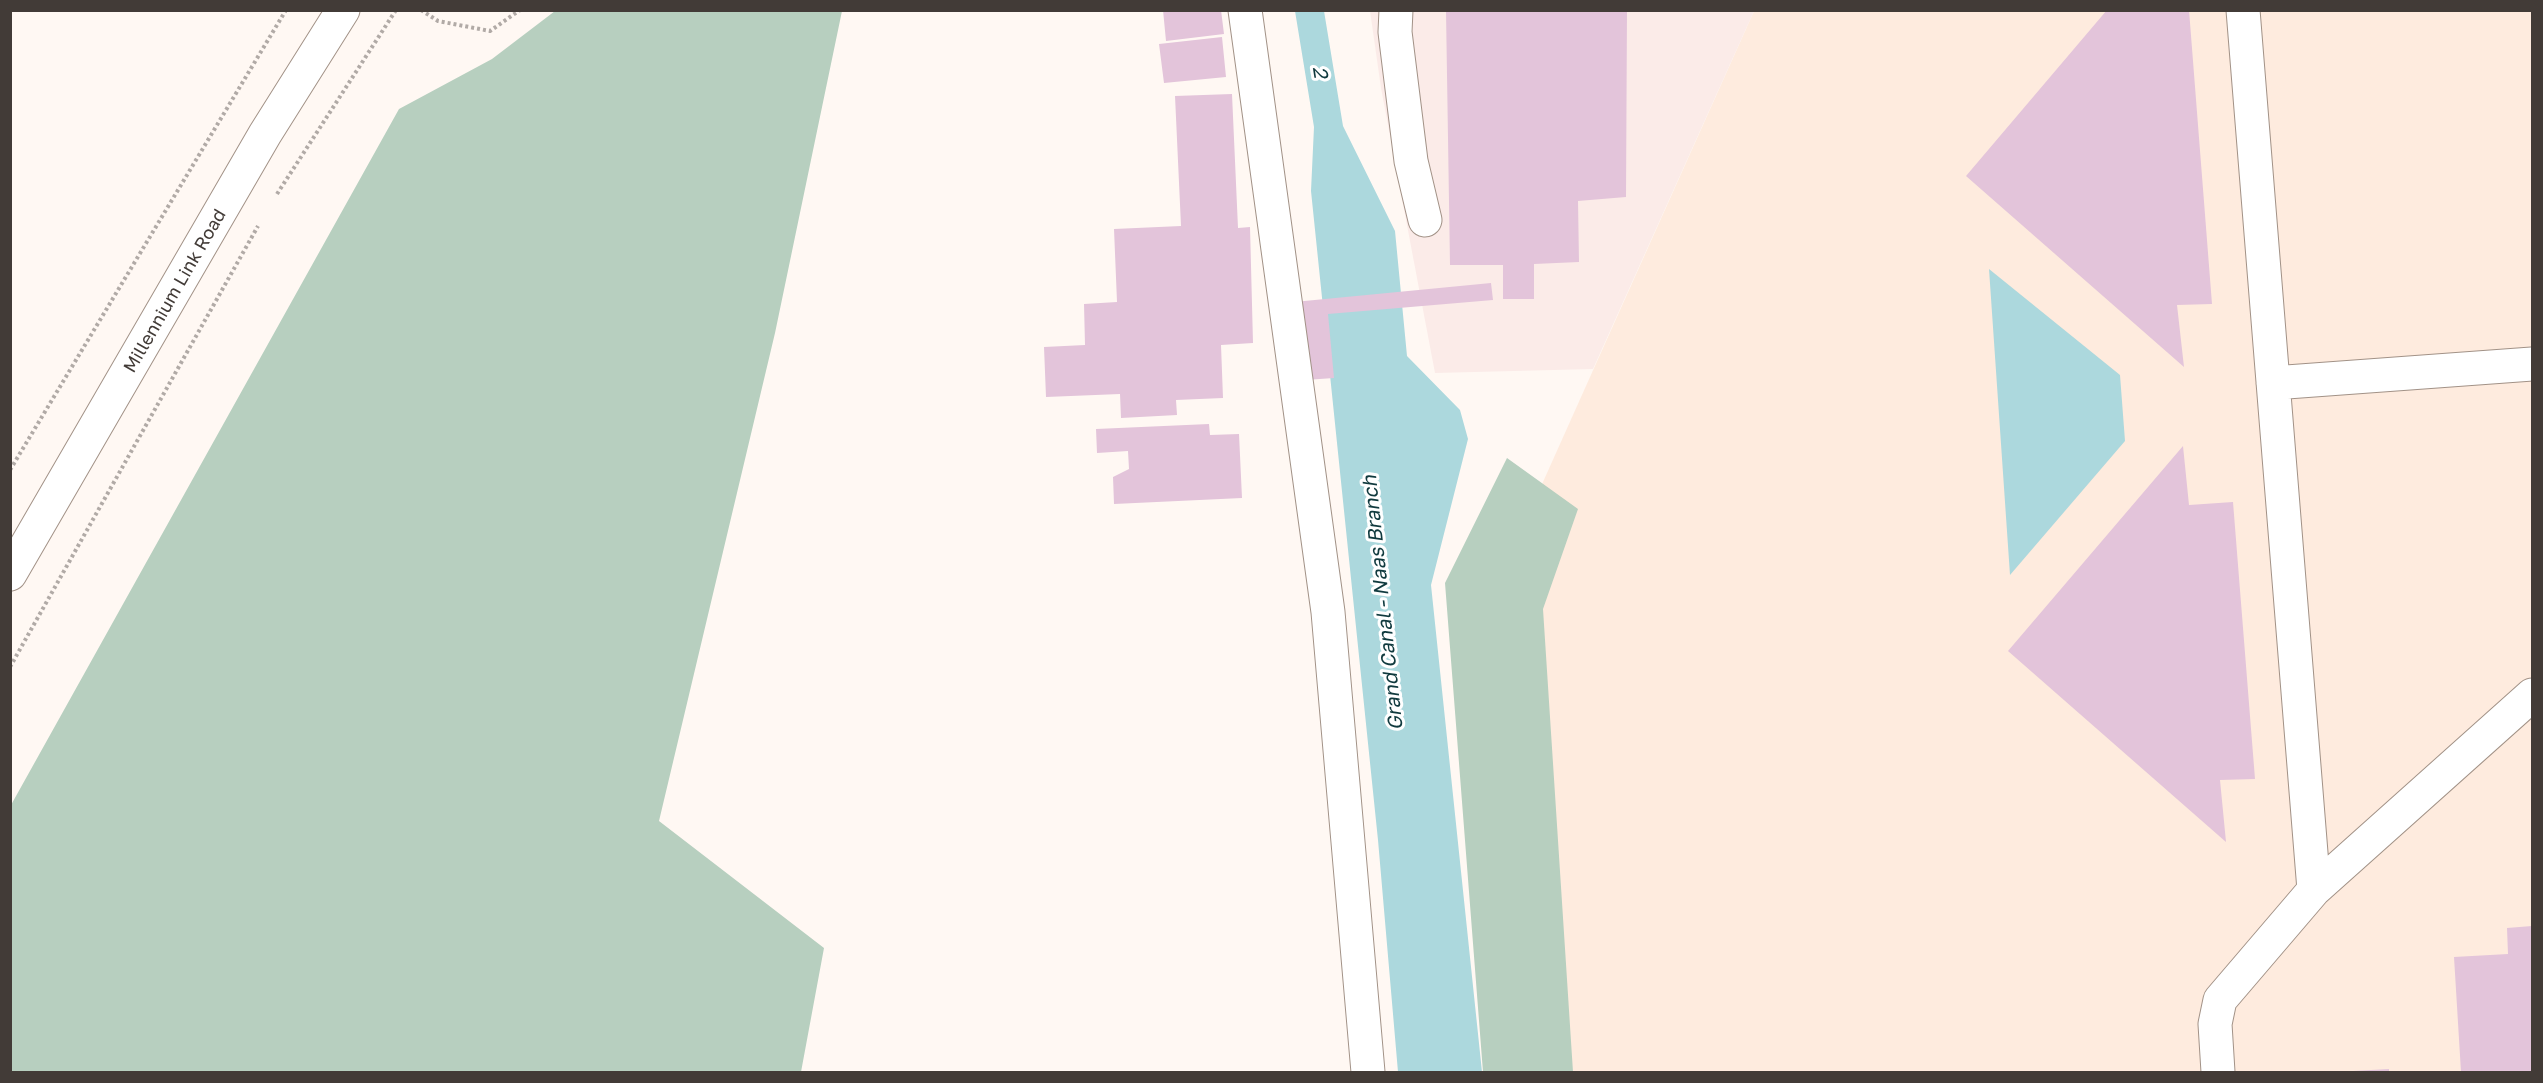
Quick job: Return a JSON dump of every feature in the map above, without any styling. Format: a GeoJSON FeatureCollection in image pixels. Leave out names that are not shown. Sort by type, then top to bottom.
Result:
{"type":"FeatureCollection","features":[{"type":"Feature","properties":{"kind":"street","name":"Millennium Link Road"},"geometry":{"type":"LineString","coordinates":[[10,574],[265,134],[343,10]]}},
{"type":"Feature","properties":{"kind":"street"},"geometry":{"type":"LineString","coordinates":[[1245,10],[1328,612],[1368,1072]]}},
{"type":"Feature","properties":{"kind":"street"},"geometry":{"type":"LineString","coordinates":[[1396,10],[1395,32],[1412,161],[1425,220]]}},
{"type":"Feature","properties":{"kind":"street"},"geometry":{"type":"LineString","coordinates":[[2243,10],[2314,890]]}},
{"type":"Feature","properties":{"kind":"street"},"geometry":{"type":"LineString","coordinates":[[2273,382],[2532,364]]}},
{"type":"Feature","properties":{"kind":"street"},"geometry":{"type":"LineString","coordinates":[[2218,1072],[2215,1023],[2220,1000],[2314,890],[2532,695]]}},
{"type":"Feature","properties":{"kind":"path"},"geometry":{"type":"LineString","coordinates":[[10,470],[286,10]]}},
{"type":"Feature","properties":{"kind":"path"},"geometry":{"type":"LineString","coordinates":[[273,199],[396,10]]}},
{"type":"Feature","properties":{"kind":"path"},"geometry":{"type":"LineString","coordinates":[[421,10],[438,21],[490,31],[520,10]]}},
{"type":"Feature","properties":{"kind":"path"},"geometry":{"type":"LineString","coordinates":[[10,668],[262,220]]}},
{"type":"Feature","properties":{"kind":"shaded area"},"geometry":{"type":"Polygon","coordinates":[[[1370,11],[1754,11],[1593,369],[1435,373],[1381,88],[1370,11]]]}},
{"type":"Feature","properties":{"kind":"shaded area"},"geometry":{"type":"Polygon","coordinates":[[[1754,11],[2532,11],[2532,1072],[1535,1072],[1491,598],[1754,11]]]}},
{"type":"Feature","properties":{"kind":"green space"},"geometry":{"type":"Polygon","coordinates":[[[555,11],[842,11],[775,333],[659,821],[824,948],[801,1072],[11,1072],[11,805],[399,109],[492,59],[555,11]]]}},
{"type":"Feature","properties":{"kind":"green space"},"geometry":{"type":"Polygon","coordinates":[[[1507,458],[1578,509],[1543,609],[1573,1072],[1483,1072],[1445,583],[1507,458]]]}},
{"type":"Feature","properties":{"kind":"water"},"geometry":{"type":"Polygon","coordinates":[[[1295,11],[1324,11],[1343,126],[1395,231],[1407,356],[1460,410],[1468,439],[1431,585],[1482,1072],[1398,1072],[1378,840],[1311,191],[1314,127],[1295,11]]]}},
{"type":"Feature","properties":{"kind":"water"},"geometry":{"type":"Polygon","coordinates":[[[1989,269],[2120,375],[2125,441],[2010,575],[1989,269]]]}},
{"type":"Feature","properties":{"kind":"building"},"geometry":{"type":"Polygon","coordinates":[[[1163,10],[1221,10],[1224,34],[1166,41],[1163,10]]]}},
{"type":"Feature","properties":{"kind":"building"},"geometry":{"type":"Polygon","coordinates":[[[1627,10],[1626,197],[1578,201],[1579,262],[1534,264],[1534,299],[1503,299],[1503,265],[1450,265],[1446,11],[1627,10]]]}},
{"type":"Feature","properties":{"kind":"building"},"geometry":{"type":"Polygon","coordinates":[[[2107,10],[2189,10],[2212,304],[2177,305],[2184,367],[1966,176],[2107,10]]]}},
{"type":"Feature","properties":{"kind":"building"},"geometry":{"type":"Polygon","coordinates":[[[1222,37],[1226,77],[1164,83],[1159,44],[1222,37]]]}},
{"type":"Feature","properties":{"kind":"building"},"geometry":{"type":"Polygon","coordinates":[[[1232,94],[1238,228],[1250,227],[1253,343],[1221,345],[1223,398],[1176,400],[1177,415],[1121,418],[1120,394],[1046,397],[1044,347],[1085,345],[1084,304],[1117,302],[1114,229],[1181,226],[1175,96],[1232,94]]]}},
{"type":"Feature","properties":{"kind":"building"},"geometry":{"type":"Polygon","coordinates":[[[1491,283],[1493,300],[1328,314],[1334,378],[1305,380],[1294,302],[1491,283]]]}},
{"type":"Feature","properties":{"kind":"building"},"geometry":{"type":"Polygon","coordinates":[[[1209,424],[1210,435],[1239,434],[1242,498],[1114,504],[1113,477],[1129,469],[1128,451],[1097,453],[1096,429],[1209,424]]]}},
{"type":"Feature","properties":{"kind":"building"},"geometry":{"type":"Polygon","coordinates":[[[2183,446],[2189,505],[2233,502],[2255,779],[2220,780],[2226,842],[2008,651],[2183,446]]]}},
{"type":"Feature","properties":{"kind":"building"},"geometry":{"type":"Polygon","coordinates":[[[2532,926],[2532,1072],[2461,1072],[2454,957],[2508,954],[2507,928],[2532,926]]]}},
{"type":"Feature","properties":{"kind":"building"},"geometry":{"type":"Polygon","coordinates":[[[2389,1069],[2389,1072],[2353,1072],[2353,1071],[2389,1069]]]}},
{"type":"Feature","properties":{"kind":"water label","name":"2"},"geometry":{"type":"Point","coordinates":[1320,72]}},
{"type":"Feature","properties":{"kind":"water label","name":"Grand Canal - Naas Branch"},"geometry":{"type":"Point","coordinates":[1383,603]}}]}
